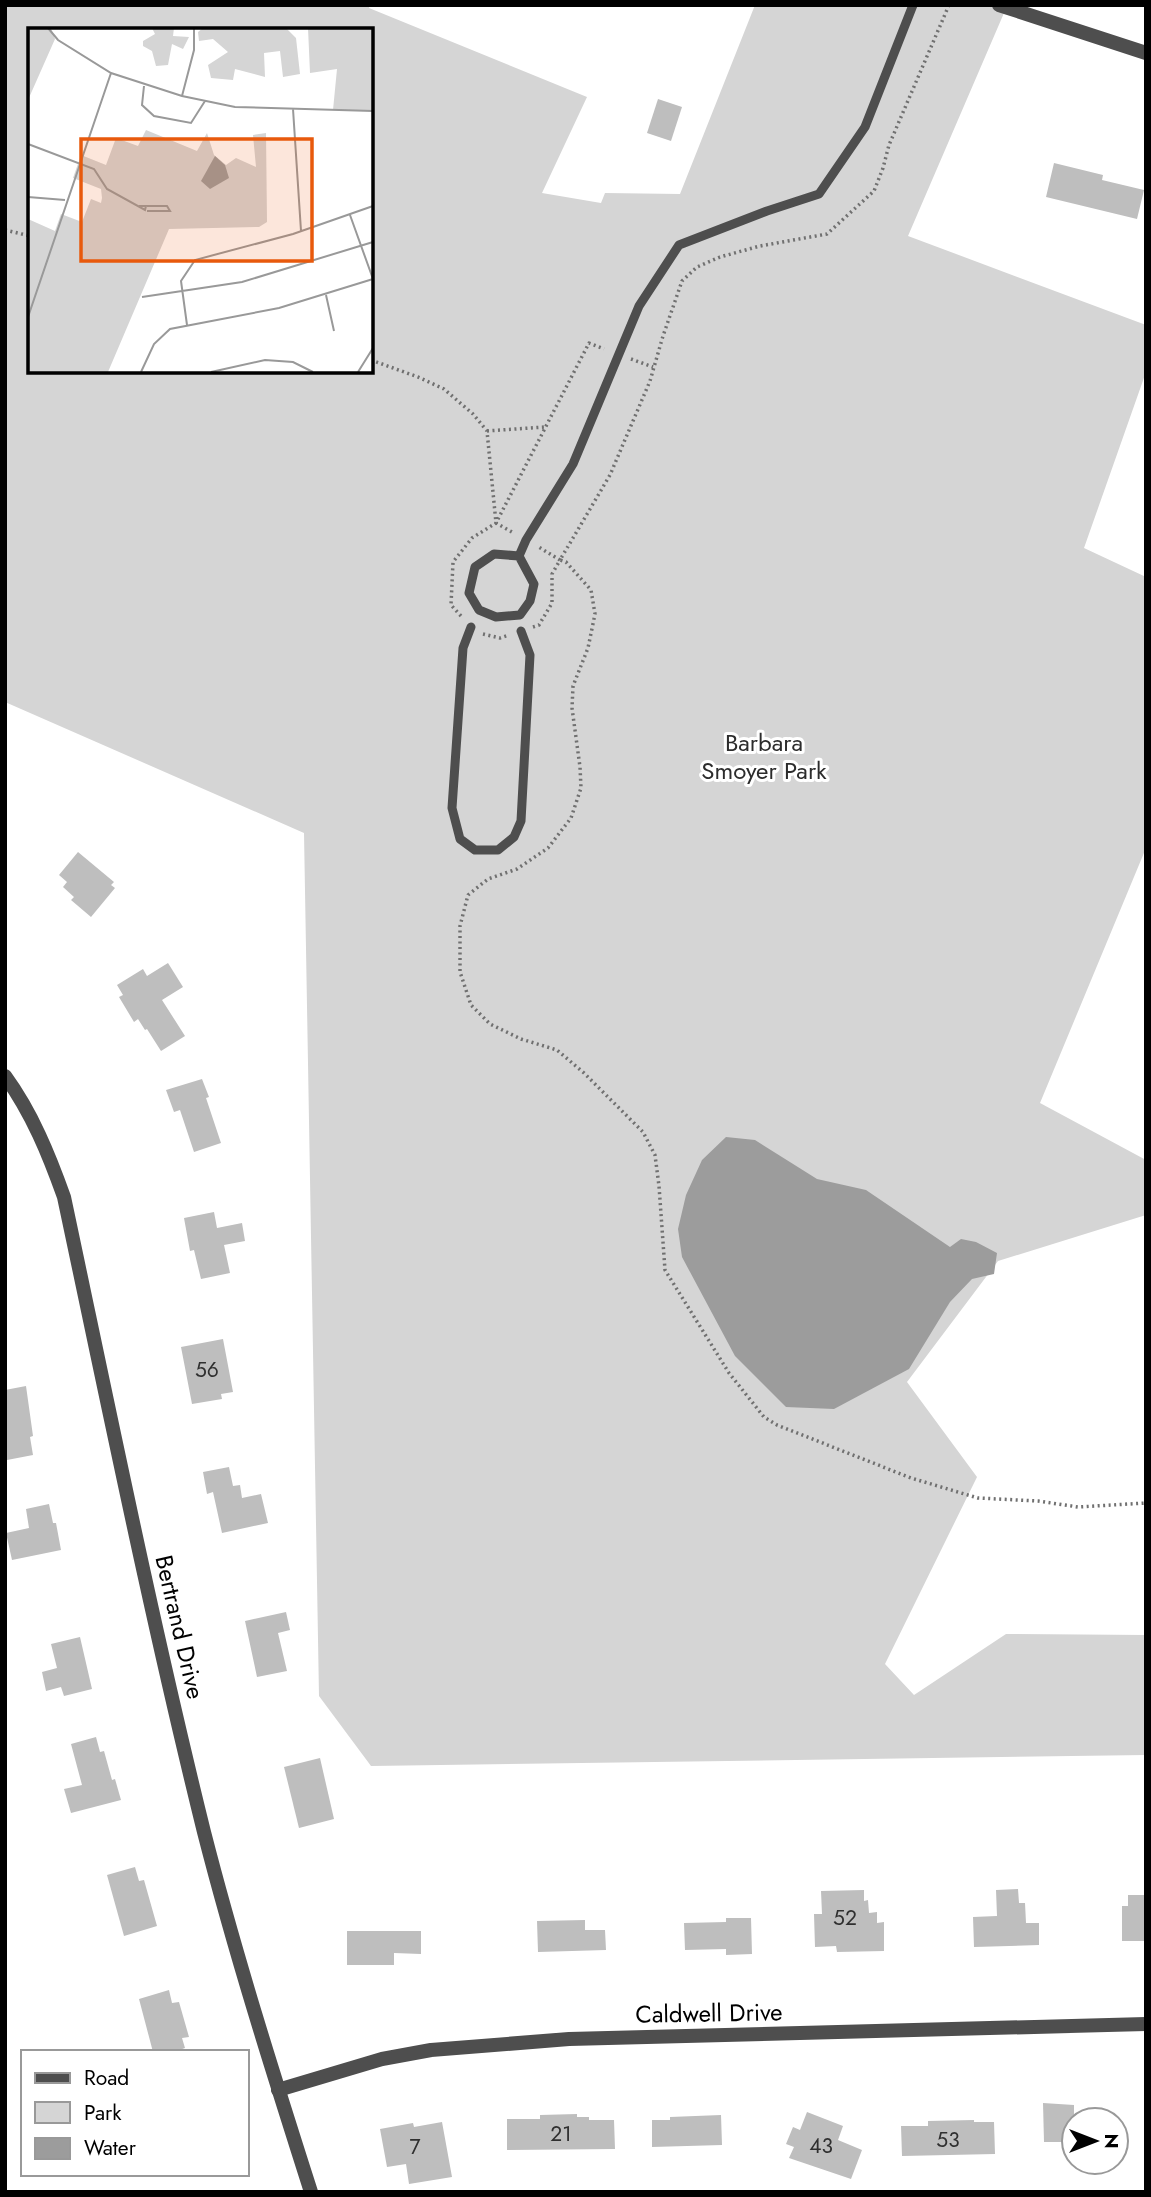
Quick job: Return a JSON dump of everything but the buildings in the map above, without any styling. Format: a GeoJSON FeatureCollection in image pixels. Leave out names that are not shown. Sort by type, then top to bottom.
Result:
{"type":"FeatureCollection","features":[{"type":"Feature","properties":{"kind":"street"},"geometry":{"type":"LineString","coordinates":[[999,5],[1146,53]]}},
{"type":"Feature","properties":{"kind":"street","name":"Bertrand Drive"},"geometry":{"type":"LineString","coordinates":[[5,1076],[30,1114],[51,1158],[64,1198],[170,1690],[205,1835],[278,2090],[311,2192]]}},
{"type":"Feature","properties":{"kind":"street","name":"Caldwell Drive"},"geometry":{"type":"LineString","coordinates":[[278,2090],[382,2059],[431,2050],[555,2040],[1146,2024]]}},
{"type":"Feature","properties":{"kind":"lane"},"geometry":{"type":"LineString","coordinates":[[519,556],[573,464],[639,306],[679,245],[819,194],[865,128],[913,5]]}},
{"type":"Feature","properties":{"kind":"lane"},"geometry":{"type":"LineString","coordinates":[[494,554],[519,556],[534,584],[530,601],[520,615],[496,617],[479,610],[469,593],[475,567],[494,554]]}},
{"type":"Feature","properties":{"kind":"lane"},"geometry":{"type":"LineString","coordinates":[[471,627],[463,648],[452,808],[460,839],[475,850],[498,850],[514,837],[521,821],[530,655],[521,631]]}},
{"type":"Feature","properties":{"kind":"path"},"geometry":{"type":"LineString","coordinates":[[560,559],[610,475],[650,381],[682,281],[696,267],[720,257],[760,246],[827,234],[874,191],[889,145],[949,5]]}},
{"type":"Feature","properties":{"kind":"path"},"geometry":{"type":"LineString","coordinates":[[5,230],[28,236]]}},
{"type":"Feature","properties":{"kind":"path"},"geometry":{"type":"LineString","coordinates":[[373,361],[444,389],[473,415],[487,431],[496,523],[566,562],[591,590],[595,614],[588,648],[573,686],[572,708],[581,789],[571,818],[548,848],[517,869],[488,879],[468,895],[460,926],[460,972],[471,1005],[490,1024],[522,1039],[557,1050],[643,1132],[655,1155],[665,1270],[729,1373],[764,1417],[777,1425],[911,1478],[978,1498],[1038,1501],[1078,1507],[1146,1503]]}},
{"type":"Feature","properties":{"kind":"path"},"geometry":{"type":"LineString","coordinates":[[487,431],[545,427]]}},
{"type":"Feature","properties":{"kind":"green space","name":"Barbara Smoyer Park"},"geometry":{"type":"Polygon","coordinates":[[[5,5],[370,5],[369,8],[587,97],[542,193],[601,203],[605,193],[680,194],[755,5],[1007,6],[908,236],[1146,325],[1146,372],[1084,548],[1146,577],[1146,848],[1040,1103],[1146,1160],[1146,1215],[998,1261],[907,1382],[977,1477],[885,1664],[914,1695],[1006,1634],[1146,1635],[1146,1755],[371,1766],[319,1696],[304,833],[5,702],[5,5]]]}},
{"type":"Feature","properties":{"kind":"water"},"geometry":{"type":"Polygon","coordinates":[[[726,1137],[755,1140],[817,1179],[866,1190],[950,1247],[961,1239],[976,1242],[997,1253],[994,1274],[972,1279],[950,1302],[909,1369],[834,1409],[786,1407],[735,1356],[682,1257],[678,1229],[686,1195],[702,1160],[726,1137]]]}}]}
